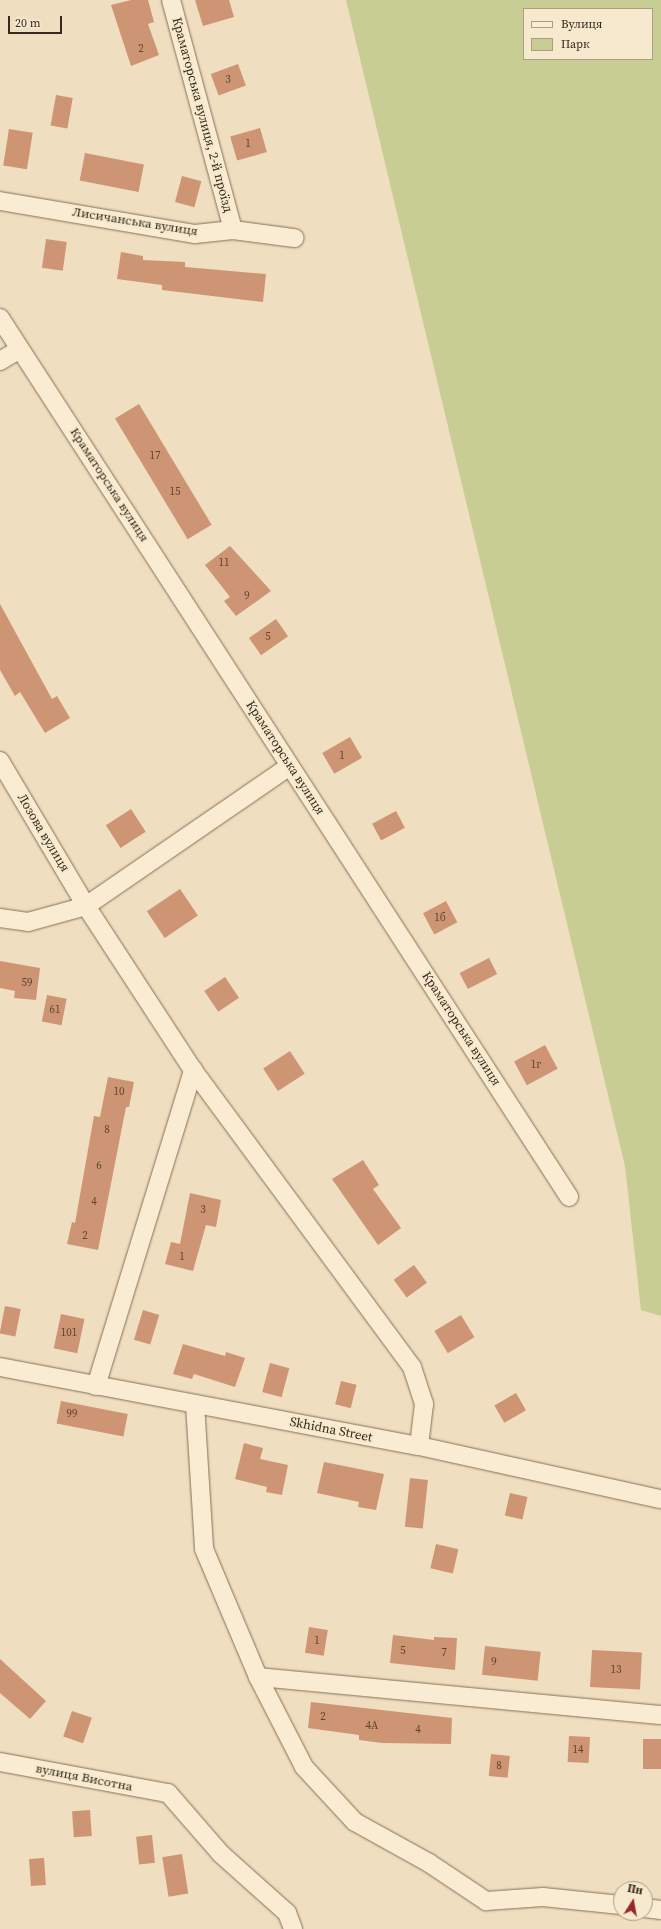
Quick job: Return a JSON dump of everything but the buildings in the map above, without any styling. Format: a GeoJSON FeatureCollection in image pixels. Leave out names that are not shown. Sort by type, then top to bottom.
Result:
{"type":"FeatureCollection","features":[{"type":"Feature","properties":{"kind":"street","name":"Краматорська вулиця, 2-й проїзд"},"geometry":{"type":"LineString","coordinates":[[171,0],[233,230]]}},
{"type":"Feature","properties":{"kind":"street","name":"Лисичанська вулиця"},"geometry":{"type":"LineString","coordinates":[[0,201],[195,234],[233,230],[294,238]]}},
{"type":"Feature","properties":{"kind":"street","name":"Краматорська вулиця"},"geometry":{"type":"LineString","coordinates":[[0,318],[569,1197]]}},
{"type":"Feature","properties":{"kind":"street"},"geometry":{"type":"LineString","coordinates":[[0,361],[20,349]]}},
{"type":"Feature","properties":{"kind":"street","name":"Лозова вулиця"},"geometry":{"type":"LineString","coordinates":[[0,761],[86,906],[193,1070],[412,1367],[424,1404],[419,1446]]}},
{"type":"Feature","properties":{"kind":"street"},"geometry":{"type":"LineString","coordinates":[[0,918],[28,922],[86,906],[290,766]]}},
{"type":"Feature","properties":{"kind":"street"},"geometry":{"type":"LineString","coordinates":[[96,1386],[193,1070]]}},
{"type":"Feature","properties":{"kind":"street","name":"Skhidna Street"},"geometry":{"type":"LineString","coordinates":[[0,1367],[419,1446],[661,1499]]}},
{"type":"Feature","properties":{"kind":"street"},"geometry":{"type":"LineString","coordinates":[[196,1404],[204,1549],[258,1677],[304,1767],[355,1822],[429,1863],[486,1901],[543,1897],[613,1904]]}},
{"type":"Feature","properties":{"kind":"street"},"geometry":{"type":"LineString","coordinates":[[258,1677],[661,1715]]}},
{"type":"Feature","properties":{"kind":"street","name":"вулиця Висотна"},"geometry":{"type":"LineString","coordinates":[[0,1762],[168,1793],[221,1854],[286,1913],[293,1929]]}},
{"type":"Feature","properties":{"kind":"green space"},"geometry":{"type":"Polygon","coordinates":[[[346,0],[661,0],[661,1316],[641,1310],[625,1166],[346,0]]]}}]}
